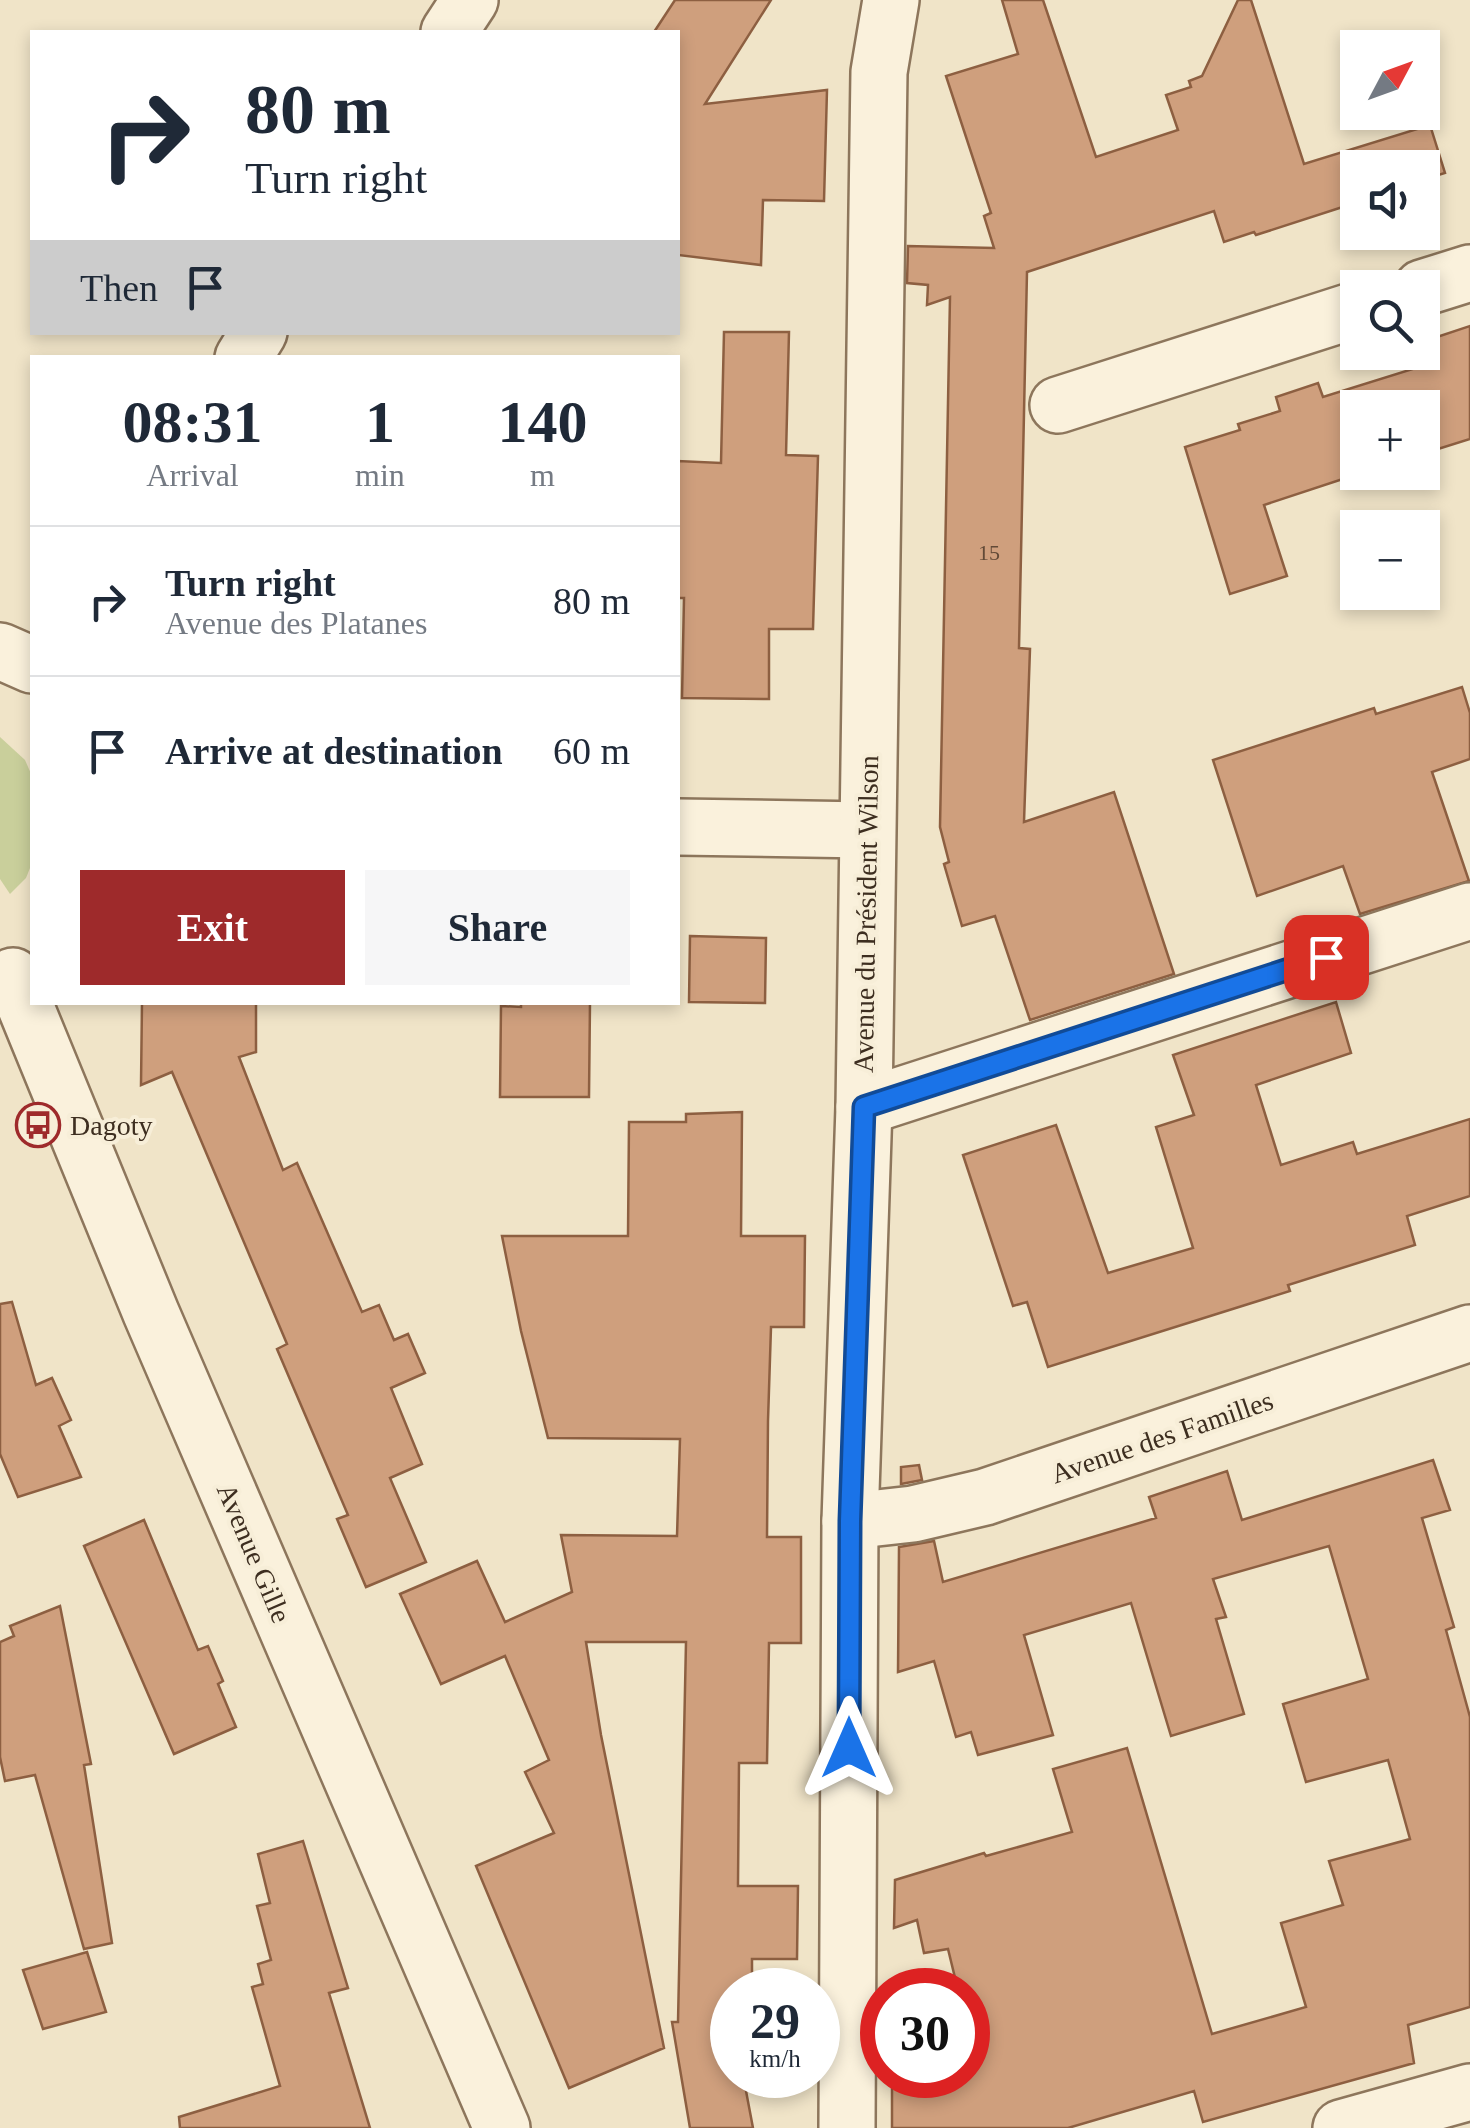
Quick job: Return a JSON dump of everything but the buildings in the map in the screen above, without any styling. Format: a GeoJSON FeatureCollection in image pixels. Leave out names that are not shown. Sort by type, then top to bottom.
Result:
{"type":"FeatureCollection","features":[{"type":"Feature","properties":{"kind":"street"},"geometry":{"type":"LineString","coordinates":[[450,30],[470,0]]}},
{"type":"Feature","properties":{"kind":"street","name":"Avenue du Président Wilson"},"geometry":{"type":"LineString","coordinates":[[847,2128],[850,1521],[864,1107],[879,72],[891,0]]}},
{"type":"Feature","properties":{"kind":"street"},"geometry":{"type":"LineString","coordinates":[[1440,282],[1470,273]]}},
{"type":"Feature","properties":{"kind":"street"},"geometry":{"type":"LineString","coordinates":[[1058,405],[1340,315]]}},
{"type":"Feature","properties":{"kind":"street"},"geometry":{"type":"LineString","coordinates":[[0,651],[30,663]]}},
{"type":"Feature","properties":{"kind":"street"},"geometry":{"type":"LineString","coordinates":[[680,827],[867,830]]}},
{"type":"Feature","properties":{"kind":"street"},"geometry":{"type":"LineString","coordinates":[[864,1107],[1470,911]]}},
{"type":"Feature","properties":{"kind":"street","name":"Avenue Gille"},"geometry":{"type":"LineString","coordinates":[[15,973],[144,1295],[502,2128]]}},
{"type":"Feature","properties":{"kind":"street","name":"Avenue des Familles"},"geometry":{"type":"LineString","coordinates":[[850,1521],[913,1514],[985,1497],[1470,1332]]}},
{"type":"Feature","properties":{"kind":"street"},"geometry":{"type":"LineString","coordinates":[[1342,2128],[1470,2092]]}},
{"type":"Feature","properties":{"kind":"green space"},"geometry":{"type":"Polygon","coordinates":[[[0,737],[25,760],[30,771],[30,868],[10,894],[0,879],[0,737]]]}},
{"type":"Feature","properties":{"kind":"place","name":"Dagoty"},"geometry":{"type":"Point","coordinates":[38,1125]}},
{"type":"Feature","properties":{"kind":"route"},"geometry":{"type":"LineString","coordinates":[[849,1748],[850,1521],[864,1107],[1326,957]]}}]}
